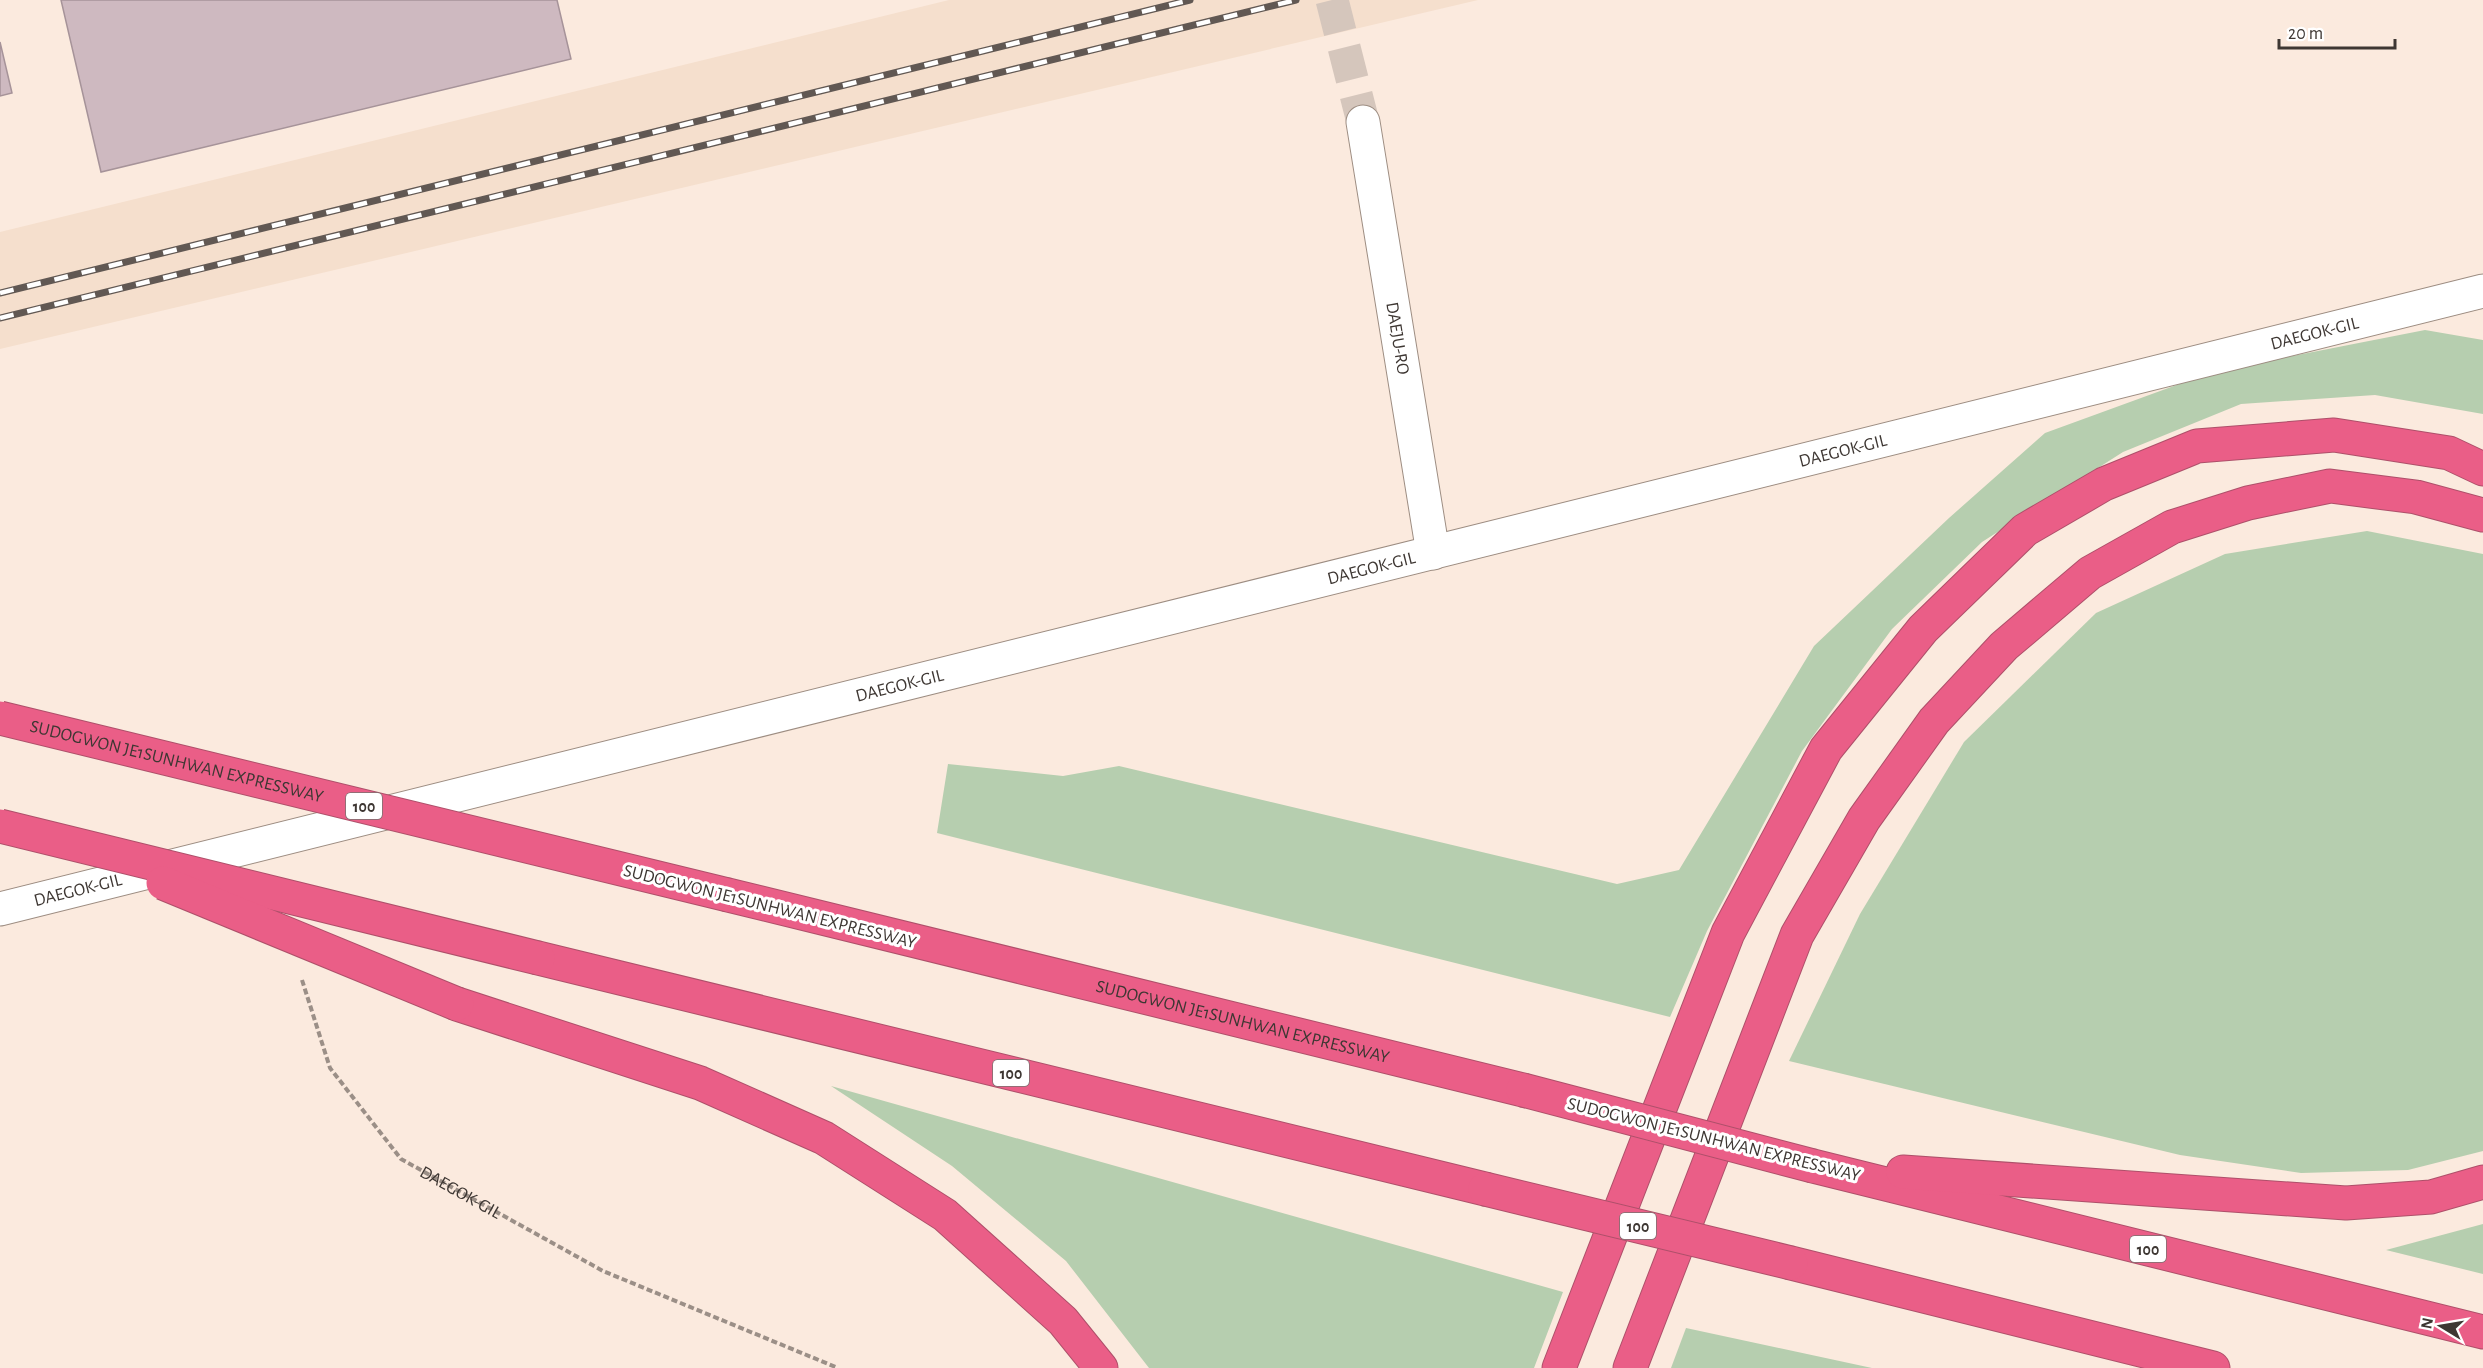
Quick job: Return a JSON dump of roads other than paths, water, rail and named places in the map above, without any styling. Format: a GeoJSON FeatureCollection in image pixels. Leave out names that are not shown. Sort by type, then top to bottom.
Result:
{"type":"FeatureCollection","features":[{"type":"Feature","properties":{"kind":"highway"},"geometry":{"type":"LineString","coordinates":[[1559,1368],[1728,933],[1826,749],[1923,629],[2025,530],[2104,484],[2197,446],[2334,435],[2449,453],[2483,469]]}},
{"type":"Feature","properties":{"kind":"highway"},"geometry":{"type":"LineString","coordinates":[[1630,1368],[1797,935],[1864,819],[1934,721],[2004,646],[2090,573],[2172,527],[2248,503],[2330,486],[2416,497],[2483,515]]}},
{"type":"Feature","properties":{"kind":"highway","name":"SUDOGWON JE1SUNHWAN EXPRESSWAY"},"geometry":{"type":"LineString","coordinates":[[0,718],[1523,1090],[1814,1166],[2483,1332]]}},
{"type":"Feature","properties":{"kind":"highway","name":"100"},"geometry":{"type":"LineString","coordinates":[[0,826],[2213,1368]]}},
{"type":"Feature","properties":{"kind":"highway"},"geometry":{"type":"LineString","coordinates":[[61,842],[458,1004],[700,1083],[824,1138],[945,1215],[1063,1321],[1101,1368]]}},
{"type":"Feature","properties":{"kind":"highway"},"geometry":{"type":"LineString","coordinates":[[1814,1166],[2346,1203],[2431,1197],[2483,1182]]}},
{"type":"Feature","properties":{"kind":"street","name":"DAEJU-RO"},"geometry":{"type":"LineString","coordinates":[[1363,122],[1433,553]]}},
{"type":"Feature","properties":{"kind":"street","name":"DAEGOK-GIL"},"geometry":{"type":"LineString","coordinates":[[0,909],[2483,291]]}},
{"type":"Feature","properties":{"kind":"tunnel"},"geometry":{"type":"LineString","coordinates":[[1332,0],[1363,122]]}},
{"type":"Feature","properties":{"kind":"railway"},"geometry":{"type":"LineString","coordinates":[[0,293],[1190,0]]}},
{"type":"Feature","properties":{"kind":"railway"},"geometry":{"type":"LineString","coordinates":[[0,318],[1296,0]]}}]}
